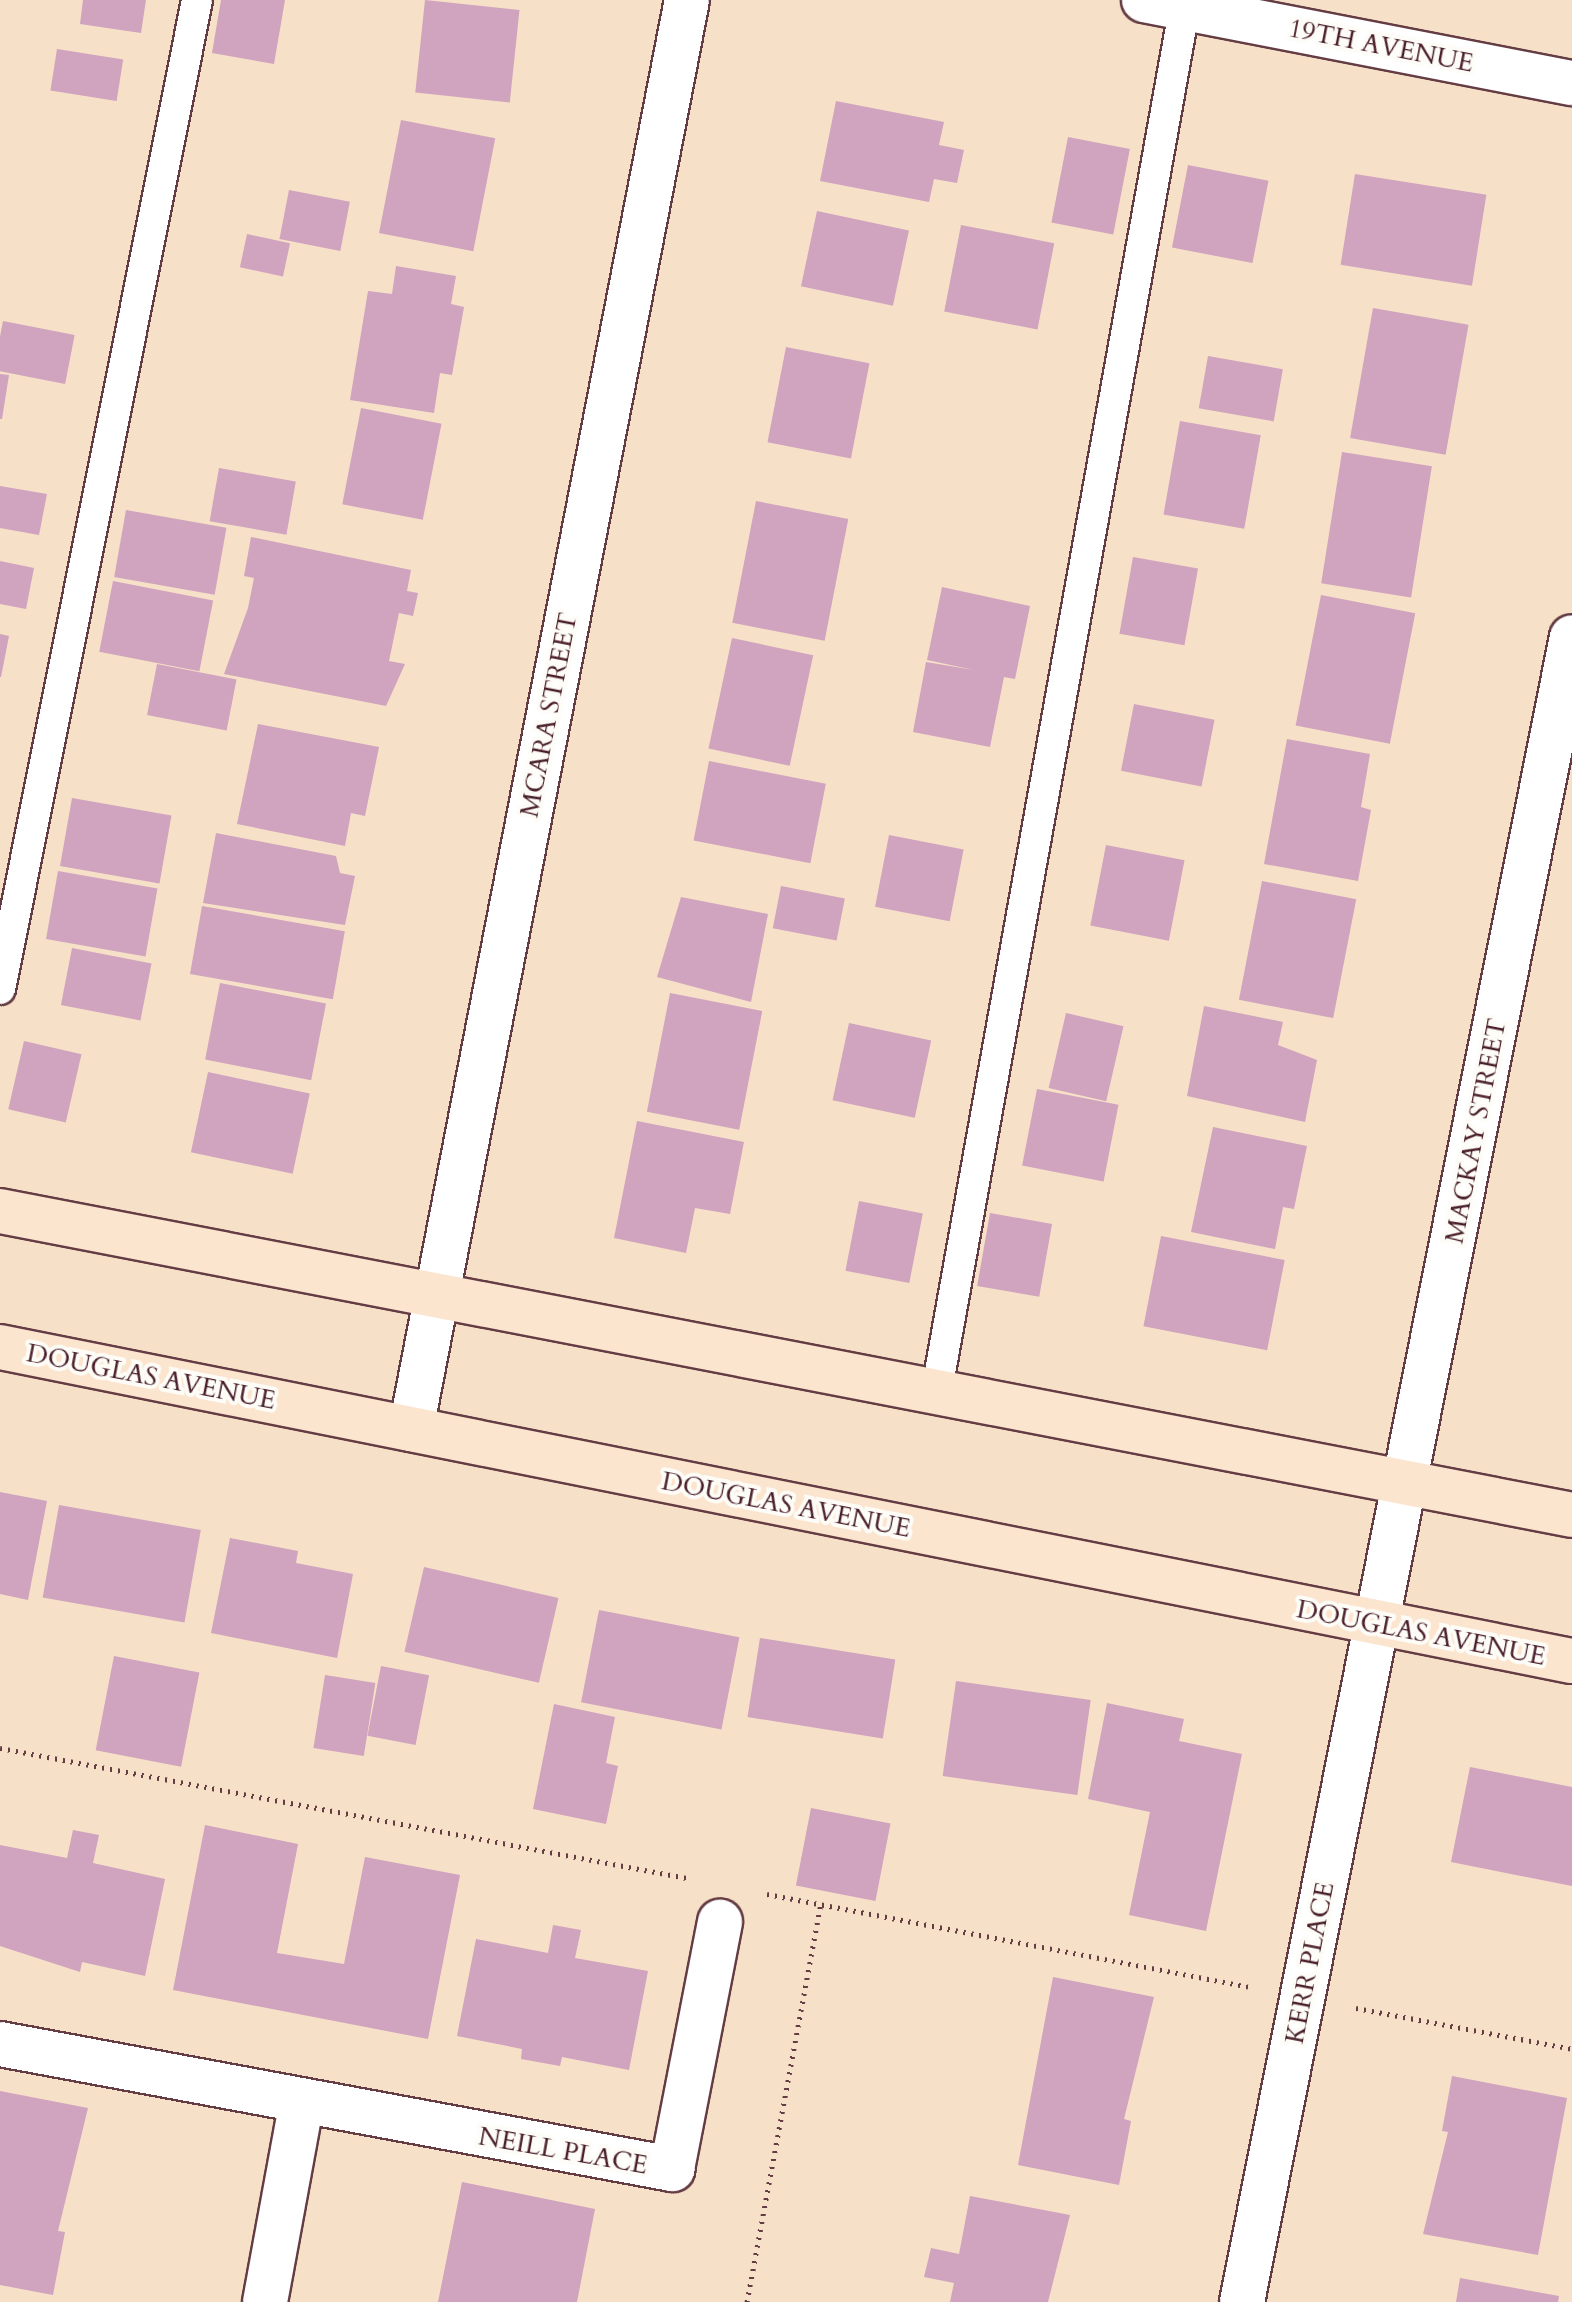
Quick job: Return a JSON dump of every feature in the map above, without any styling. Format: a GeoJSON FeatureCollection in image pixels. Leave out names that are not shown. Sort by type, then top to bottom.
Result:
{"type":"FeatureCollection","features":[{"type":"Feature","properties":{"kind":"street","name":"MCARA STREET"},"geometry":{"type":"LineString","coordinates":[[411,1429],[687,0]]}},
{"type":"Feature","properties":{"kind":"street","name":"19TH AVENUE"},"geometry":{"type":"LineString","coordinates":[[1171,3],[1572,83]]}},
{"type":"Feature","properties":{"kind":"street","name":"MACKAY STREET"},"geometry":{"type":"LineString","coordinates":[[1377,1625],[1572,637]]}},
{"type":"Feature","properties":{"kind":"street"},"geometry":{"type":"LineString","coordinates":[[0,1211],[437,1298],[937,1389],[1572,1515]]}},
{"type":"Feature","properties":{"kind":"street","name":"DOUGLAS AVENUE"},"geometry":{"type":"LineString","coordinates":[[0,1347],[1377,1625],[1572,1661]]}},
{"type":"Feature","properties":{"kind":"street","name":"KERR PLACE"},"geometry":{"type":"LineString","coordinates":[[1242,2302],[1377,1625]]}},
{"type":"Feature","properties":{"kind":"street","name":"NEILL PLACE"},"geometry":{"type":"LineString","coordinates":[[0,2044],[301,2105],[672,2169],[720,1922]]}},
{"type":"Feature","properties":{"kind":"street"},"geometry":{"type":"LineString","coordinates":[[265,2302],[301,2105]]}},
{"type":"Feature","properties":{"kind":"lane"},"geometry":{"type":"LineString","coordinates":[[0,989],[197,0]]}},
{"type":"Feature","properties":{"kind":"lane"},"geometry":{"type":"LineString","coordinates":[[937,1389],[1171,3]]}},
{"type":"Feature","properties":{"kind":"path"},"geometry":{"type":"LineString","coordinates":[[0,1748],[697,1880]]}},
{"type":"Feature","properties":{"kind":"path"},"geometry":{"type":"LineString","coordinates":[[759,1892],[1572,2049]]}},
{"type":"Feature","properties":{"kind":"path"},"geometry":{"type":"LineString","coordinates":[[747,2302],[821,1904]]}},
{"type":"Feature","properties":{"kind":"building"},"geometry":{"type":"Polygon","coordinates":[[[83,0],[146,0],[141,33],[80,24],[83,0]]]}},
{"type":"Feature","properties":{"kind":"building"},"geometry":{"type":"Polygon","coordinates":[[[221,0],[285,0],[274,64],[212,53],[221,0]]]}},
{"type":"Feature","properties":{"kind":"building"},"geometry":{"type":"Polygon","coordinates":[[[425,0],[519,10],[510,102],[415,92],[425,0]]]}},
{"type":"Feature","properties":{"kind":"building"},"geometry":{"type":"Polygon","coordinates":[[[57,49],[123,59],[117,101],[50,90],[57,49]]]}},
{"type":"Feature","properties":{"kind":"building"},"geometry":{"type":"Polygon","coordinates":[[[836,101],[944,122],[939,145],[964,150],[957,183],[934,179],[929,202],[820,181],[836,101]]]}},
{"type":"Feature","properties":{"kind":"building"},"geometry":{"type":"Polygon","coordinates":[[[401,120],[495,138],[473,251],[379,233],[401,120]]]}},
{"type":"Feature","properties":{"kind":"building"},"geometry":{"type":"Polygon","coordinates":[[[1068,137],[1130,149],[1113,234],[1051,222],[1068,137]]]}},
{"type":"Feature","properties":{"kind":"building"},"geometry":{"type":"Polygon","coordinates":[[[1188,165],[1268,181],[1252,263],[1172,247],[1188,165]]]}},
{"type":"Feature","properties":{"kind":"building"},"geometry":{"type":"Polygon","coordinates":[[[1355,174],[1486,195],[1472,286],[1341,265],[1355,174]]]}},
{"type":"Feature","properties":{"kind":"building"},"geometry":{"type":"Polygon","coordinates":[[[289,190],[350,202],[340,251],[279,239],[289,190]]]}},
{"type":"Feature","properties":{"kind":"building"},"geometry":{"type":"Polygon","coordinates":[[[817,211],[909,231],[893,306],[801,286],[817,211]]]}},
{"type":"Feature","properties":{"kind":"building"},"geometry":{"type":"Polygon","coordinates":[[[961,225],[1054,243],[1037,330],[944,311],[961,225]]]}},
{"type":"Feature","properties":{"kind":"building"},"geometry":{"type":"Polygon","coordinates":[[[247,234],[290,243],[283,276],[240,267],[247,234]]]}},
{"type":"Feature","properties":{"kind":"building"},"geometry":{"type":"Polygon","coordinates":[[[396,266],[456,276],[451,304],[464,307],[452,375],[440,373],[434,413],[350,400],[368,291],[392,294],[396,266]]]}},
{"type":"Feature","properties":{"kind":"building"},"geometry":{"type":"Polygon","coordinates":[[[1373,308],[1469,325],[1446,455],[1350,438],[1373,308]]]}},
{"type":"Feature","properties":{"kind":"building"},"geometry":{"type":"Polygon","coordinates":[[[3,321],[75,335],[65,384],[0,371],[3,321]]]}},
{"type":"Feature","properties":{"kind":"building"},"geometry":{"type":"Polygon","coordinates":[[[786,347],[869,363],[851,458],[767,442],[786,347]]]}},
{"type":"Feature","properties":{"kind":"building"},"geometry":{"type":"Polygon","coordinates":[[[1208,356],[1283,369],[1274,421],[1199,408],[1208,356]]]}},
{"type":"Feature","properties":{"kind":"building"},"geometry":{"type":"Polygon","coordinates":[[[0,374],[9,375],[2,419],[0,419],[0,374]]]}},
{"type":"Feature","properties":{"kind":"building"},"geometry":{"type":"Polygon","coordinates":[[[361,408],[441,424],[423,520],[342,504],[361,408]]]}},
{"type":"Feature","properties":{"kind":"building"},"geometry":{"type":"Polygon","coordinates":[[[1180,421],[1261,435],[1244,529],[1164,515],[1180,421]]]}},
{"type":"Feature","properties":{"kind":"building"},"geometry":{"type":"Polygon","coordinates":[[[1342,452],[1432,466],[1411,598],[1321,583],[1342,452]]]}},
{"type":"Feature","properties":{"kind":"building"},"geometry":{"type":"Polygon","coordinates":[[[219,468],[296,482],[286,535],[210,521],[219,468]]]}},
{"type":"Feature","properties":{"kind":"building"},"geometry":{"type":"Polygon","coordinates":[[[0,486],[47,494],[39,535],[0,528],[0,486]]]}},
{"type":"Feature","properties":{"kind":"building"},"geometry":{"type":"Polygon","coordinates":[[[756,501],[848,519],[825,641],[732,623],[756,501]]]}},
{"type":"Feature","properties":{"kind":"building"},"geometry":{"type":"Polygon","coordinates":[[[126,510],[226,528],[215,595],[114,577],[126,510]]]}},
{"type":"Feature","properties":{"kind":"building"},"geometry":{"type":"Polygon","coordinates":[[[251,537],[411,570],[407,591],[418,593],[413,616],[399,613],[389,661],[405,664],[386,706],[224,674],[248,608],[254,578],[244,576],[251,537]]]}},
{"type":"Feature","properties":{"kind":"building"},"geometry":{"type":"Polygon","coordinates":[[[1133,557],[1198,568],[1184,645],[1119,634],[1133,557]]]}},
{"type":"Feature","properties":{"kind":"building"},"geometry":{"type":"Polygon","coordinates":[[[0,561],[34,568],[26,609],[0,604],[0,561]]]}},
{"type":"Feature","properties":{"kind":"building"},"geometry":{"type":"Polygon","coordinates":[[[113,581],[213,600],[199,671],[99,652],[113,581]]]}},
{"type":"Feature","properties":{"kind":"building"},"geometry":{"type":"Polygon","coordinates":[[[942,587],[1030,606],[1015,679],[1004,677],[990,747],[913,732],[926,662],[974,670],[927,660],[942,587]]]}},
{"type":"Feature","properties":{"kind":"building"},"geometry":{"type":"Polygon","coordinates":[[[1321,595],[1415,613],[1390,744],[1296,726],[1321,595]]]}},
{"type":"Feature","properties":{"kind":"building"},"geometry":{"type":"Polygon","coordinates":[[[0,634],[9,636],[1,677],[0,677],[0,634]]]}},
{"type":"Feature","properties":{"kind":"building"},"geometry":{"type":"Polygon","coordinates":[[[732,638],[813,655],[790,766],[709,749],[732,638]]]}},
{"type":"Feature","properties":{"kind":"building"},"geometry":{"type":"Polygon","coordinates":[[[157,664],[237,679],[227,731],[147,715],[157,664]]]}},
{"type":"Feature","properties":{"kind":"building"},"geometry":{"type":"Polygon","coordinates":[[[1134,704],[1214,720],[1202,786],[1121,771],[1134,704]]]}},
{"type":"Feature","properties":{"kind":"building"},"geometry":{"type":"Polygon","coordinates":[[[258,724],[379,747],[365,816],[351,813],[345,846],[237,824],[258,724]]]}},
{"type":"Feature","properties":{"kind":"building"},"geometry":{"type":"Polygon","coordinates":[[[1287,739],[1370,754],[1361,807],[1371,810],[1358,881],[1264,864],[1287,739]]]}},
{"type":"Feature","properties":{"kind":"building"},"geometry":{"type":"Polygon","coordinates":[[[709,761],[826,784],[810,863],[694,841],[709,761]]]}},
{"type":"Feature","properties":{"kind":"building"},"geometry":{"type":"Polygon","coordinates":[[[72,798],[171,816],[159,883],[60,866],[72,798]]]}},
{"type":"Feature","properties":{"kind":"building"},"geometry":{"type":"Polygon","coordinates":[[[216,833],[336,856],[340,873],[355,876],[345,925],[203,903],[216,833]]]}},
{"type":"Feature","properties":{"kind":"building"},"geometry":{"type":"Polygon","coordinates":[[[889,835],[964,850],[950,921],[875,907],[889,835]]]}},
{"type":"Feature","properties":{"kind":"building"},"geometry":{"type":"Polygon","coordinates":[[[1106,845],[1185,860],[1169,941],[1090,925],[1106,845]]]}},
{"type":"Feature","properties":{"kind":"building"},"geometry":{"type":"Polygon","coordinates":[[[58,871],[157,889],[145,956],[46,939],[58,871]]]}},
{"type":"Feature","properties":{"kind":"building"},"geometry":{"type":"Polygon","coordinates":[[[1262,881],[1356,899],[1333,1018],[1239,1000],[1262,881]]]}},
{"type":"Feature","properties":{"kind":"building"},"geometry":{"type":"Polygon","coordinates":[[[781,886],[845,898],[837,941],[773,928],[781,886]]]}},
{"type":"Feature","properties":{"kind":"building"},"geometry":{"type":"Polygon","coordinates":[[[681,897],[768,914],[751,1002],[657,977],[681,897]]]}},
{"type":"Feature","properties":{"kind":"building"},"geometry":{"type":"Polygon","coordinates":[[[202,906],[345,931],[333,999],[190,974],[202,906]]]}},
{"type":"Feature","properties":{"kind":"building"},"geometry":{"type":"Polygon","coordinates":[[[72,948],[152,963],[140,1020],[61,1005],[72,948]]]}},
{"type":"Feature","properties":{"kind":"building"},"geometry":{"type":"Polygon","coordinates":[[[220,983],[326,1004],[311,1080],[205,1060],[220,983]]]}},
{"type":"Feature","properties":{"kind":"building"},"geometry":{"type":"Polygon","coordinates":[[[670,993],[762,1011],[739,1130],[647,1112],[670,993]]]}},
{"type":"Feature","properties":{"kind":"building"},"geometry":{"type":"Polygon","coordinates":[[[1204,1006],[1283,1022],[1278,1045],[1317,1060],[1305,1122],[1187,1096],[1204,1006]]]}},
{"type":"Feature","properties":{"kind":"building"},"geometry":{"type":"Polygon","coordinates":[[[1066,1013],[1123,1026],[1106,1101],[1049,1088],[1066,1013]]]}},
{"type":"Feature","properties":{"kind":"building"},"geometry":{"type":"Polygon","coordinates":[[[849,1023],[931,1040],[915,1118],[833,1100],[849,1023]]]}},
{"type":"Feature","properties":{"kind":"building"},"geometry":{"type":"Polygon","coordinates":[[[24,1041],[81,1054],[66,1122],[8,1109],[24,1041]]]}},
{"type":"Feature","properties":{"kind":"building"},"geometry":{"type":"Polygon","coordinates":[[[208,1072],[310,1094],[293,1174],[191,1152],[208,1072]]]}},
{"type":"Feature","properties":{"kind":"building"},"geometry":{"type":"Polygon","coordinates":[[[1037,1089],[1118,1105],[1104,1181],[1022,1166],[1037,1089]]]}},
{"type":"Feature","properties":{"kind":"building"},"geometry":{"type":"Polygon","coordinates":[[[637,1121],[744,1142],[730,1214],[695,1208],[686,1253],[614,1238],[637,1121]]]}},
{"type":"Feature","properties":{"kind":"building"},"geometry":{"type":"Polygon","coordinates":[[[1213,1127],[1307,1146],[1294,1209],[1283,1207],[1275,1249],[1191,1232],[1213,1127]]]}},
{"type":"Feature","properties":{"kind":"building"},"geometry":{"type":"Polygon","coordinates":[[[859,1201],[923,1213],[909,1283],[845,1271],[859,1201]]]}},
{"type":"Feature","properties":{"kind":"building"},"geometry":{"type":"Polygon","coordinates":[[[990,1213],[1052,1224],[1039,1297],[977,1286],[990,1213]]]}},
{"type":"Feature","properties":{"kind":"building"},"geometry":{"type":"Polygon","coordinates":[[[1161,1236],[1285,1260],[1267,1350],[1143,1326],[1161,1236]]]}},
{"type":"Feature","properties":{"kind":"building"},"geometry":{"type":"Polygon","coordinates":[[[0,1492],[47,1501],[28,1600],[0,1594],[0,1492]]]}},
{"type":"Feature","properties":{"kind":"building"},"geometry":{"type":"Polygon","coordinates":[[[59,1505],[201,1530],[184,1623],[43,1598],[59,1505]]]}},
{"type":"Feature","properties":{"kind":"building"},"geometry":{"type":"Polygon","coordinates":[[[230,1538],[298,1551],[296,1563],[353,1574],[337,1658],[211,1633],[230,1538]]]}},
{"type":"Feature","properties":{"kind":"building"},"geometry":{"type":"Polygon","coordinates":[[[424,1567],[558,1598],[539,1683],[404,1652],[424,1567]]]}},
{"type":"Feature","properties":{"kind":"building"},"geometry":{"type":"Polygon","coordinates":[[[599,1610],[739,1637],[721,1730],[581,1702],[599,1610]]]}},
{"type":"Feature","properties":{"kind":"building"},"geometry":{"type":"Polygon","coordinates":[[[760,1638],[895,1659],[883,1738],[747,1717],[760,1638]]]}},
{"type":"Feature","properties":{"kind":"building"},"geometry":{"type":"Polygon","coordinates":[[[114,1656],[199,1673],[181,1767],[96,1750],[114,1656]]]}},
{"type":"Feature","properties":{"kind":"building"},"geometry":{"type":"Polygon","coordinates":[[[381,1666],[429,1675],[416,1745],[367,1736],[381,1666]]]}},
{"type":"Feature","properties":{"kind":"building"},"geometry":{"type":"Polygon","coordinates":[[[325,1675],[375,1683],[364,1756],[313,1748],[325,1675]]]}},
{"type":"Feature","properties":{"kind":"building"},"geometry":{"type":"Polygon","coordinates":[[[956,1681],[1091,1700],[1077,1795],[943,1776],[956,1681]]]}},
{"type":"Feature","properties":{"kind":"building"},"geometry":{"type":"Polygon","coordinates":[[[1107,1703],[1184,1719],[1179,1741],[1242,1754],[1206,1931],[1129,1915],[1150,1812],[1088,1799],[1107,1703]]]}},
{"type":"Feature","properties":{"kind":"building"},"geometry":{"type":"Polygon","coordinates":[[[554,1704],[615,1717],[606,1763],[618,1766],[606,1824],[533,1809],[554,1704]]]}},
{"type":"Feature","properties":{"kind":"building"},"geometry":{"type":"Polygon","coordinates":[[[1470,1767],[1572,1787],[1572,1886],[1451,1862],[1470,1767]]]}},
{"type":"Feature","properties":{"kind":"building"},"geometry":{"type":"Polygon","coordinates":[[[811,1808],[891,1823],[875,1901],[796,1886],[811,1808]]]}},
{"type":"Feature","properties":{"kind":"building"},"geometry":{"type":"Polygon","coordinates":[[[205,1825],[298,1844],[277,1953],[344,1964],[365,1857],[460,1875],[428,2039],[173,1990],[205,1825]]]}},
{"type":"Feature","properties":{"kind":"building"},"geometry":{"type":"Polygon","coordinates":[[[73,1830],[99,1835],[93,1863],[165,1879],[145,1976],[82,1962],[80,1972],[0,1946],[0,1845],[67,1858],[73,1830]]]}},
{"type":"Feature","properties":{"kind":"building"},"geometry":{"type":"Polygon","coordinates":[[[553,1925],[581,1930],[575,1958],[648,1971],[629,2070],[562,2057],[560,2066],[521,2059],[522,2049],[457,2036],[476,1939],[548,1953],[553,1925]]]}},
{"type":"Feature","properties":{"kind":"building"},"geometry":{"type":"Polygon","coordinates":[[[1053,1977],[1154,1997],[1124,2119],[1131,2121],[1119,2185],[1018,2165],[1053,1977]]]}},
{"type":"Feature","properties":{"kind":"building"},"geometry":{"type":"Polygon","coordinates":[[[1452,2076],[1567,2098],[1538,2255],[1423,2234],[1448,2132],[1442,2131],[1452,2076]]]}},
{"type":"Feature","properties":{"kind":"building"},"geometry":{"type":"Polygon","coordinates":[[[0,2091],[88,2108],[58,2231],[65,2232],[53,2295],[0,2285],[0,2091]]]}},
{"type":"Feature","properties":{"kind":"building"},"geometry":{"type":"Polygon","coordinates":[[[462,2182],[595,2209],[577,2302],[438,2302],[462,2182]]]}},
{"type":"Feature","properties":{"kind":"building"},"geometry":{"type":"Polygon","coordinates":[[[970,2196],[1070,2215],[1048,2302],[950,2302],[954,2283],[924,2277],[931,2248],[959,2254],[970,2196]]]}},
{"type":"Feature","properties":{"kind":"building"},"geometry":{"type":"Polygon","coordinates":[[[1460,2278],[1559,2296],[1558,2302],[1456,2302],[1460,2278]]]}}]}
